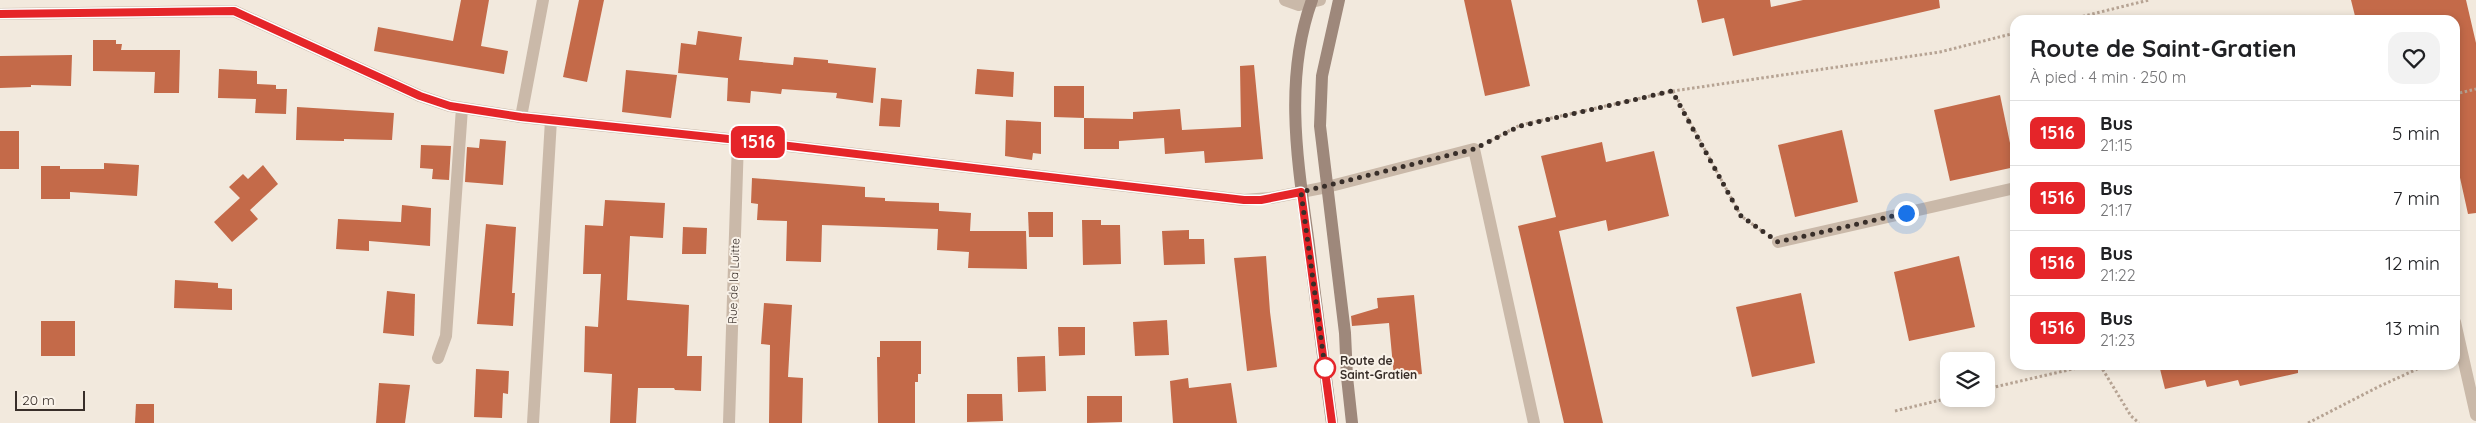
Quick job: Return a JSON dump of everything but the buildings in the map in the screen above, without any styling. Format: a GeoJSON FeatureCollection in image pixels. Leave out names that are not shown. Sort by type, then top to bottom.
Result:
{"type":"FeatureCollection","features":[{"type":"Feature","properties":{"kind":"main road"},"geometry":{"type":"LineString","coordinates":[[1339,0],[1324,62],[1320,126],[1345,333],[1352,423]]}},
{"type":"Feature","properties":{"kind":"main road"},"geometry":{"type":"LineString","coordinates":[[1315,1],[1297,65],[1294,114],[1301,192],[1332,423]]}},
{"type":"Feature","properties":{"kind":"street"},"geometry":{"type":"LineString","coordinates":[[521,117],[543,0]]}},
{"type":"Feature","properties":{"kind":"street"},"geometry":{"type":"LineString","coordinates":[[1285,0],[1299,6],[1315,1]]}},
{"type":"Feature","properties":{"kind":"street"},"geometry":{"type":"LineString","coordinates":[[0,14],[234,11],[420,96],[462,108],[521,117],[738,140],[1244,200],[1261,200],[1327,187],[1474,149],[1534,423]]}},
{"type":"Feature","properties":{"kind":"street"},"geometry":{"type":"LineString","coordinates":[[438,358],[446,336],[462,108]]}},
{"type":"Feature","properties":{"kind":"street"},"geometry":{"type":"LineString","coordinates":[[533,423],[550,120]]}},
{"type":"Feature","properties":{"kind":"street","name":"Rue de la Luitte"},"geometry":{"type":"LineString","coordinates":[[729,423],[738,140]]}},
{"type":"Feature","properties":{"kind":"street"},"geometry":{"type":"LineString","coordinates":[[1778,242],[2010,189]]}},
{"type":"Feature","properties":{"kind":"street"},"geometry":{"type":"LineString","coordinates":[[2460,344],[2476,415]]}},
{"type":"Feature","properties":{"kind":"path"},"geometry":{"type":"LineString","coordinates":[[2088,15],[2148,0]]}},
{"type":"Feature","properties":{"kind":"path"},"geometry":{"type":"LineString","coordinates":[[1474,149],[1520,126],[1672,91],[1940,52],[2010,34]]}},
{"type":"Feature","properties":{"kind":"path"},"geometry":{"type":"LineString","coordinates":[[2460,93],[2476,89]]}},
{"type":"Feature","properties":{"kind":"path"},"geometry":{"type":"LineString","coordinates":[[1672,91],[1741,216],[1778,242]]}},
{"type":"Feature","properties":{"kind":"path"},"geometry":{"type":"LineString","coordinates":[[1995,388],[2069,370]]}},
{"type":"Feature","properties":{"kind":"path"},"geometry":{"type":"LineString","coordinates":[[2103,370],[2131,416],[2139,423]]}},
{"type":"Feature","properties":{"kind":"path"},"geometry":{"type":"LineString","coordinates":[[2308,423],[2415,370]]}},
{"type":"Feature","properties":{"kind":"path"},"geometry":{"type":"LineString","coordinates":[[1895,411],[1940,400]]}},
{"type":"Feature","properties":{"kind":"bus line","name":"1516"},"geometry":{"type":"LineString","coordinates":[[0,14],[234,11],[420,96],[450,106],[521,117],[738,140],[1244,200],[1261,200],[1301,192],[1332,423]]}},
{"type":"Feature","properties":{"kind":"place","name":"Route de Saint-Gratien"},"geometry":{"type":"Point","coordinates":[1325,368]}},
{"type":"Feature","properties":{"kind":"route"},"geometry":{"type":"LineString","coordinates":[[1325,368],[1326,375],[1301,192],[1474,149],[1520,126],[1672,91],[1741,216],[1778,242],[1906,213]]}}]}
